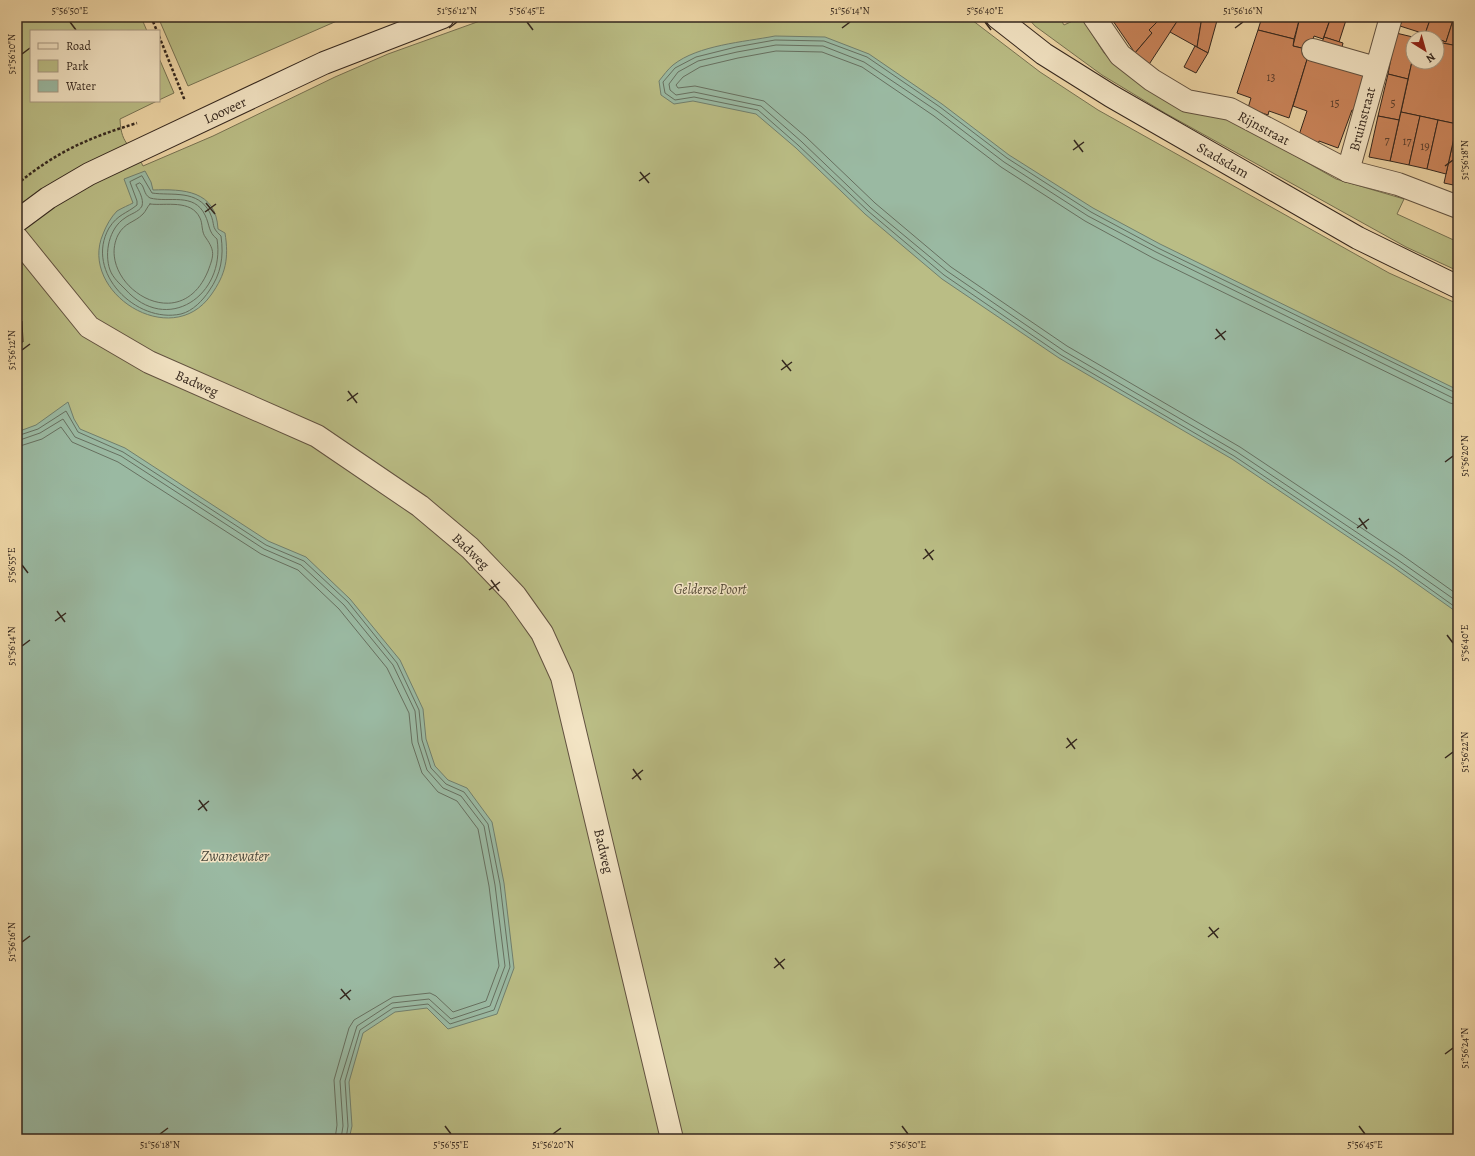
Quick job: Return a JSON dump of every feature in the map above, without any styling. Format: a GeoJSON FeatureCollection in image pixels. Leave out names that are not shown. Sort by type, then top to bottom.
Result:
{"type":"FeatureCollection","features":[{"type":"Feature","properties":{"kind":"street","name":"Looveer"},"geometry":{"type":"LineString","coordinates":[[17,221],[48,198],[96,171],[324,64],[443,17]]}},
{"type":"Feature","properties":{"kind":"street","name":"Stadsdam"},"geometry":{"type":"LineString","coordinates":[[997,17],[1044,54],[1117,100],[1358,238],[1458,287]]}},
{"type":"Feature","properties":{"kind":"street","name":"Rijnstraat"},"geometry":{"type":"LineString","coordinates":[[1094,17],[1120,55],[1152,80],[1187,101],[1230,109],[1348,171],[1398,184],[1458,207]]}},
{"type":"Feature","properties":{"kind":"street","name":"Bruinstraat"},"geometry":{"type":"LineString","coordinates":[[1348,171],[1391,17]]}},
{"type":"Feature","properties":{"kind":"street","name":"Bruinstraat"},"geometry":{"type":"LineString","coordinates":[[1313,50],[1376,68]]}},
{"type":"Feature","properties":{"kind":"street","name":"Badweg"},"geometry":{"type":"LineString","coordinates":[[17,238],[89,327],[149,362],[317,436],[420,506],[470,548],[515,595],[542,633],[562,677],[672,1139]]}},
{"type":"Feature","properties":{"kind":"path"},"geometry":{"type":"LineString","coordinates":[[151,17],[157,30]]}},
{"type":"Feature","properties":{"kind":"path"},"geometry":{"type":"LineString","coordinates":[[160,38],[185,102]]}},
{"type":"Feature","properties":{"kind":"path"},"geometry":{"type":"LineString","coordinates":[[17,184],[63,150],[97,135],[141,122]]}},
{"type":"Feature","properties":{"kind":"green space","name":"Gelderse Poort"},"geometry":{"type":"Polygon","coordinates":[[[17,17],[141,17],[147,30],[30,30],[30,102],[155,102],[120,119],[125,141],[143,166],[213,136],[335,77],[388,54],[491,17],[968,17],[1040,72],[1098,110],[1389,273],[1458,304],[1458,1139],[17,1139],[17,17]]]}},
{"type":"Feature","properties":{"kind":"green space"},"geometry":{"type":"Polygon","coordinates":[[[158,17],[346,17],[188,86],[158,17]]]}},
{"type":"Feature","properties":{"kind":"green space"},"geometry":{"type":"Polygon","coordinates":[[[1027,17],[1059,17],[1064,25],[1081,17],[1104,53],[1116,66],[1183,108],[1218,112],[1336,179],[1404,199],[1397,214],[1458,242],[1458,271],[1406,247],[1165,113],[1102,75],[1035,26],[1027,17]]]}},
{"type":"Feature","properties":{"kind":"green space"},"geometry":{"type":"Polygon","coordinates":[[[160,60],[174,93],[160,100],[160,60]]]}},
{"type":"Feature","properties":{"kind":"water"},"geometry":{"type":"Polygon","coordinates":[[[775,36],[825,37],[869,54],[942,104],[1009,155],[1093,208],[1160,244],[1458,390],[1458,613],[1393,567],[1232,459],[1059,358],[942,279],[865,214],[796,148],[756,114],[693,101],[674,104],[661,95],[659,81],[671,67],[683,58],[722,45],[775,36]]]}},
{"type":"Feature","properties":{"kind":"water"},"geometry":{"type":"Polygon","coordinates":[[[145,171],[151,182],[153,190],[176,190],[196,194],[204,199],[211,206],[216,216],[218,229],[225,233],[227,250],[225,266],[216,287],[211,295],[194,311],[174,318],[153,316],[133,308],[116,294],[104,276],[99,256],[103,234],[107,225],[117,211],[133,203],[124,179],[145,171]]]}},
{"type":"Feature","properties":{"kind":"water","name":"Zwanewater"},"geometry":{"type":"Polygon","coordinates":[[[68,402],[74,419],[80,429],[125,448],[268,541],[306,557],[350,599],[400,660],[423,709],[426,739],[435,766],[448,780],[467,788],[492,822],[504,883],[514,968],[497,1014],[448,1029],[427,1008],[395,1012],[363,1033],[349,1082],[352,1126],[349,1139],[17,1139],[17,432],[36,425],[68,402]]]}},
{"type":"Feature","properties":{"kind":"building"},"geometry":{"type":"Polygon","coordinates":[[[1116,17],[1166,17],[1164,20],[1161,18],[1149,30],[1152,33],[1135,53],[1113,21],[1116,17]]]}},
{"type":"Feature","properties":{"kind":"building"},"geometry":{"type":"Polygon","coordinates":[[[1166,17],[1180,17],[1146,69],[1135,53],[1152,33],[1149,30],[1161,18],[1164,20],[1166,17]]]}},
{"type":"Feature","properties":{"kind":"building"},"geometry":{"type":"Polygon","coordinates":[[[1180,17],[1202,17],[1197,47],[1170,32],[1180,17]]]}},
{"type":"Feature","properties":{"kind":"building"},"geometry":{"type":"Polygon","coordinates":[[[1202,17],[1218,17],[1208,53],[1197,47],[1202,17]]]}},
{"type":"Feature","properties":{"kind":"building"},"geometry":{"type":"Polygon","coordinates":[[[1262,17],[1300,17],[1294,39],[1258,30],[1262,17]]]}},
{"type":"Feature","properties":{"kind":"building"},"geometry":{"type":"Polygon","coordinates":[[[1300,17],[1331,17],[1323,39],[1314,36],[1310,50],[1293,46],[1300,17]]]}},
{"type":"Feature","properties":{"kind":"building"},"geometry":{"type":"Polygon","coordinates":[[[1331,17],[1347,17],[1339,42],[1324,37],[1331,17]]]}},
{"type":"Feature","properties":{"kind":"building"},"geometry":{"type":"Polygon","coordinates":[[[1403,17],[1431,17],[1426,30],[1412,30],[1400,26],[1403,17]]]}},
{"type":"Feature","properties":{"kind":"building"},"geometry":{"type":"Polygon","coordinates":[[[1431,17],[1454,17],[1446,42],[1445,30],[1426,30],[1431,17]]]}},
{"type":"Feature","properties":{"kind":"building"},"geometry":{"type":"Polygon","coordinates":[[[1454,17],[1458,17],[1458,46],[1445,44],[1454,17]]]}},
{"type":"Feature","properties":{"kind":"building"},"geometry":{"type":"Polygon","coordinates":[[[1258,30],[1294,39],[1293,46],[1310,50],[1289,118],[1269,111],[1268,115],[1248,108],[1251,98],[1237,93],[1258,30]]]}},
{"type":"Feature","properties":{"kind":"building"},"geometry":{"type":"Polygon","coordinates":[[[1396,33],[1405,35],[1405,70],[1410,70],[1408,79],[1388,74],[1396,33]]]}},
{"type":"Feature","properties":{"kind":"building"},"geometry":{"type":"Polygon","coordinates":[[[1324,37],[1343,43],[1340,55],[1320,48],[1324,37]]]}},
{"type":"Feature","properties":{"kind":"building"},"geometry":{"type":"Polygon","coordinates":[[[1445,44],[1458,46],[1458,186],[1444,183],[1457,124],[1401,112],[1410,70],[1445,70],[1445,44]]]}},
{"type":"Feature","properties":{"kind":"building"},"geometry":{"type":"Polygon","coordinates":[[[1195,46],[1208,53],[1196,73],[1184,67],[1195,46]]]}},
{"type":"Feature","properties":{"kind":"building"},"geometry":{"type":"Polygon","coordinates":[[[1309,53],[1369,71],[1356,111],[1352,110],[1338,148],[1319,141],[1318,145],[1298,138],[1307,111],[1293,106],[1309,53]]]}},
{"type":"Feature","properties":{"kind":"building"},"geometry":{"type":"Polygon","coordinates":[[[1388,74],[1408,79],[1399,120],[1378,116],[1388,74]]]}},
{"type":"Feature","properties":{"kind":"building"},"geometry":{"type":"Polygon","coordinates":[[[1401,112],[1420,116],[1409,165],[1390,161],[1401,112]]]}},
{"type":"Feature","properties":{"kind":"building"},"geometry":{"type":"Polygon","coordinates":[[[1378,116],[1399,120],[1390,161],[1369,157],[1378,116]]]}},
{"type":"Feature","properties":{"kind":"building"},"geometry":{"type":"Polygon","coordinates":[[[1420,116],[1438,120],[1427,169],[1409,165],[1420,116]]]}},
{"type":"Feature","properties":{"kind":"building"},"geometry":{"type":"Polygon","coordinates":[[[1438,120],[1457,124],[1446,174],[1427,169],[1438,120]]]}},
{"type":"Feature","properties":{"kind":"building"},"geometry":{"type":"Polygon","coordinates":[[[17,321],[22,321],[23,342],[17,342],[17,321]]]}}]}
